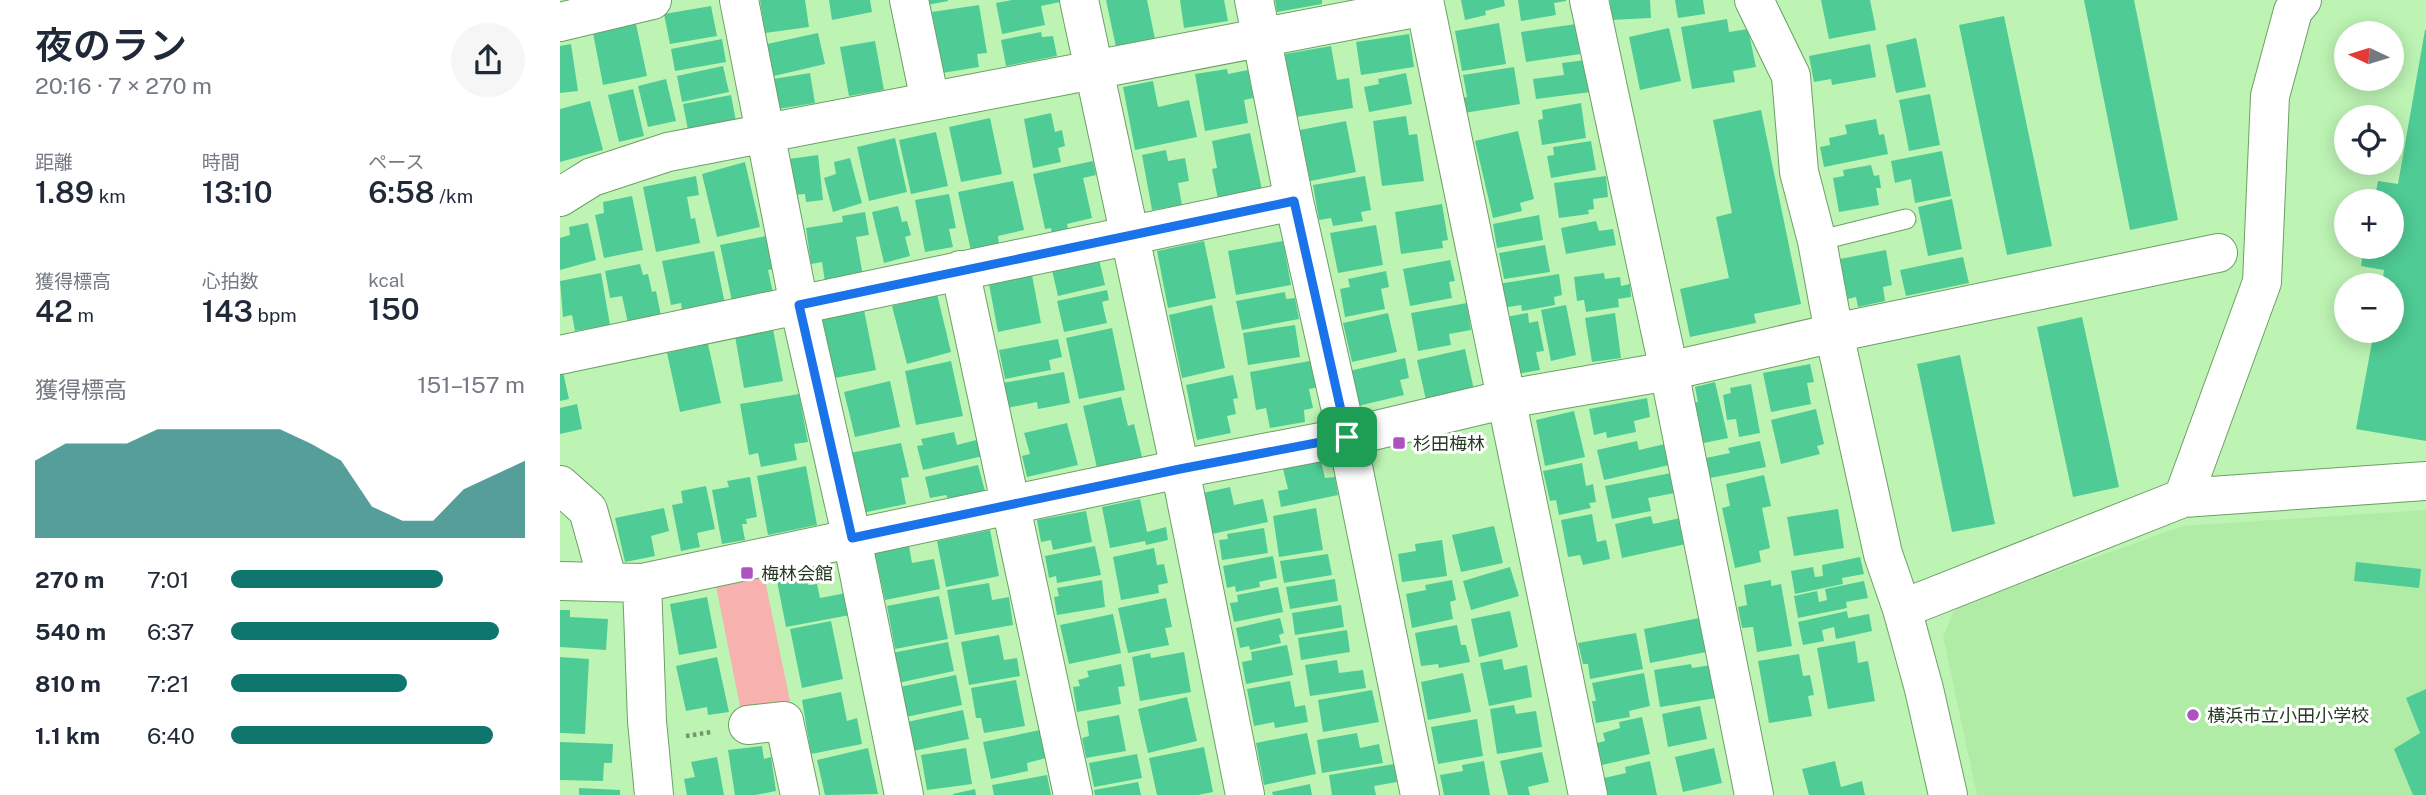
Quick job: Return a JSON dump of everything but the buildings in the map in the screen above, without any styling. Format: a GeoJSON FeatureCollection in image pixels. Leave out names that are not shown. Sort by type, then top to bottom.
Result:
{"type":"FeatureCollection","features":[{"type":"Feature","properties":{"kind":"street"},"geometry":{"type":"LineString","coordinates":[[582,12],[652,0]]}},
{"type":"Feature","properties":{"kind":"street"},"geometry":{"type":"LineString","coordinates":[[739,0],[799,305],[852,538],[904,795]]}},
{"type":"Feature","properties":{"kind":"street"},"geometry":{"type":"LineString","coordinates":[[909,0],[930,102]]}},
{"type":"Feature","properties":{"kind":"street"},"geometry":{"type":"LineString","coordinates":[[1079,0],[1180,469],[1245,795]]}},
{"type":"Feature","properties":{"kind":"street"},"geometry":{"type":"LineString","coordinates":[[1254,0],[1420,795]]}},
{"type":"Feature","properties":{"kind":"street"},"geometry":{"type":"LineString","coordinates":[[1589,0],[1669,370],[1754,795]]}},
{"type":"Feature","properties":{"kind":"street"},"geometry":{"type":"LineString","coordinates":[[1754,0],[1791,76],[1799,172],[1817,241],[1834,333],[1883,554],[1924,689],[1948,795]]}},
{"type":"Feature","properties":{"kind":"street"},"geometry":{"type":"LineString","coordinates":[[2183,498],[2262,282],[2270,96],[2293,11],[2302,0]]}},
{"type":"Feature","properties":{"kind":"street"},"geometry":{"type":"LineString","coordinates":[[560,197],[592,177],[668,152],[1094,71],[1425,3],[1588,795]]}},
{"type":"Feature","properties":{"kind":"street"},"geometry":{"type":"LineString","coordinates":[[560,355],[1294,201]]}},
{"type":"Feature","properties":{"kind":"street"},"geometry":{"type":"LineString","coordinates":[[560,581],[625,583],[1347,437],[1507,399],[1669,370],[2218,253]]}},
{"type":"Feature","properties":{"kind":"street"},"geometry":{"type":"LineString","coordinates":[[960,270],[1073,795]]}},
{"type":"Feature","properties":{"kind":"street"},"geometry":{"type":"LineString","coordinates":[[1902,610],[2183,498],[2426,481]]}},
{"type":"Feature","properties":{"kind":"street"},"geometry":{"type":"LineString","coordinates":[[560,485],[589,510],[625,583],[647,721],[654,795]]}},
{"type":"Feature","properties":{"kind":"street"},"geometry":{"type":"LineString","coordinates":[[747,725],[785,721],[800,795]]}},
{"type":"Feature","properties":{"kind":"lane"},"geometry":{"type":"LineString","coordinates":[[1817,241],[1906,219]]}},
{"type":"Feature","properties":{"kind":"shaded area","name":"横浜市立小田小学校"},"geometry":{"type":"Polygon","coordinates":[[[2426,510],[2426,795],[1977,795],[1943,636],[1956,607],[2183,526],[2426,510]]]}},
{"type":"Feature","properties":{"kind":"shaded area"},"geometry":{"type":"Polygon","coordinates":[[[763,571],[790,701],[741,711],[715,581],[763,571]]]}},
{"type":"Feature","properties":{"kind":"place","name":"杉田梅林"},"geometry":{"type":"Point","coordinates":[1399,443]}},
{"type":"Feature","properties":{"kind":"place","name":"梅林会館"},"geometry":{"type":"Point","coordinates":[747,573]}},
{"type":"Feature","properties":{"kind":"place","name":"横浜市立小田小学校"},"geometry":{"type":"Point","coordinates":[2193,715]}},
{"type":"Feature","properties":{"kind":"route"},"geometry":{"type":"LineString","coordinates":[[1294,201],[1347,437],[852,538],[799,305],[1294,201]]}}]}
